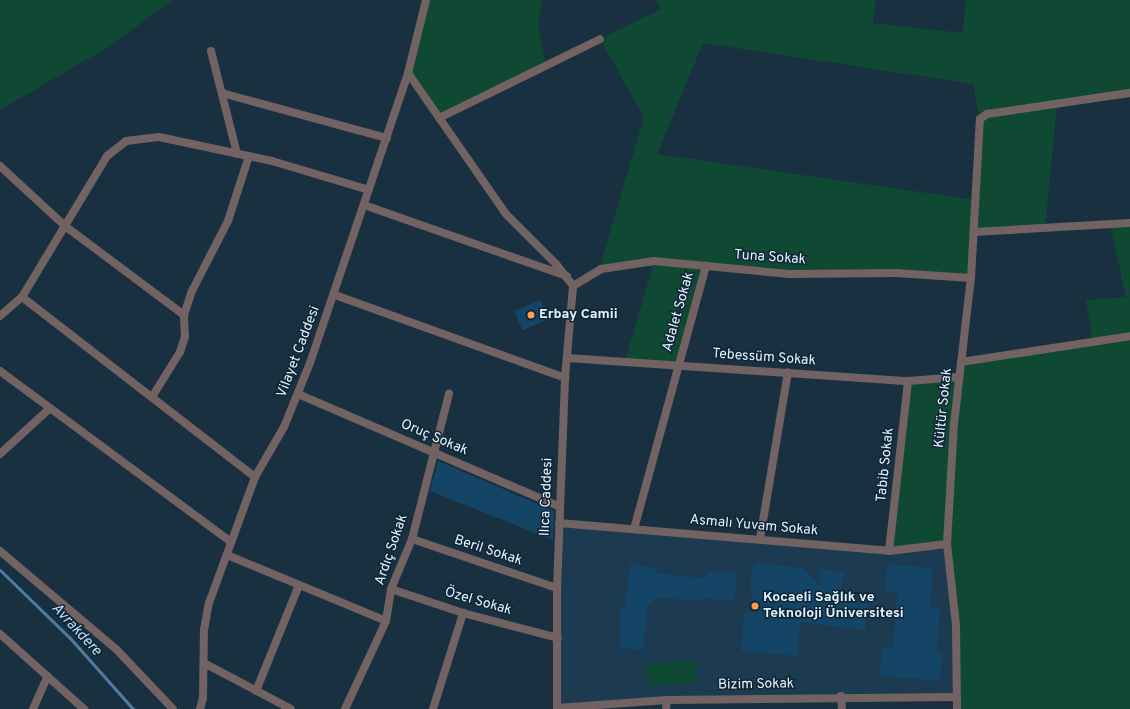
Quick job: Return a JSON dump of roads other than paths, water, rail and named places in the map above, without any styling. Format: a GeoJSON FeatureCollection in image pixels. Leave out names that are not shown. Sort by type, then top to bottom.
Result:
{"type":"FeatureCollection","features":[{"type":"Feature","properties":{"kind":"street","name":"Vilayet Caddesi"},"geometry":{"type":"LineString","coordinates":[[200,709],[209,603],[255,477],[298,394],[335,295],[368,190],[408,73],[426,0]]}},
{"type":"Feature","properties":{"kind":"street"},"geometry":{"type":"LineString","coordinates":[[439,118],[600,39]]}},
{"type":"Feature","properties":{"kind":"street"},"geometry":{"type":"LineString","coordinates":[[211,51],[237,154]]}},
{"type":"Feature","properties":{"kind":"street"},"geometry":{"type":"LineString","coordinates":[[408,73],[506,214],[567,277],[573,286]]}},
{"type":"Feature","properties":{"kind":"street"},"geometry":{"type":"LineString","coordinates":[[222,93],[387,138]]}},
{"type":"Feature","properties":{"kind":"street","name":"Kültür Sokak"},"geometry":{"type":"LineString","coordinates":[[957,709],[955,696],[956,625],[947,544],[959,378],[971,278],[980,120],[987,114],[1130,93]]}},
{"type":"Feature","properties":{"kind":"street"},"geometry":{"type":"LineString","coordinates":[[0,316],[22,297],[107,156],[126,141],[159,137],[249,156],[368,190]]}},
{"type":"Feature","properties":{"kind":"street"},"geometry":{"type":"LineString","coordinates":[[152,397],[180,352],[185,338],[184,315],[192,292],[228,221],[249,156]]}},
{"type":"Feature","properties":{"kind":"street"},"geometry":{"type":"LineString","coordinates":[[0,166],[65,226],[184,315]]}},
{"type":"Feature","properties":{"kind":"street"},"geometry":{"type":"LineString","coordinates":[[364,204],[567,277]]}},
{"type":"Feature","properties":{"kind":"street"},"geometry":{"type":"LineString","coordinates":[[974,232],[1130,223]]}},
{"type":"Feature","properties":{"kind":"street","name":"Tuna Sokak"},"geometry":{"type":"LineString","coordinates":[[573,286],[601,269],[654,261],[789,274],[896,273],[971,278]]}},
{"type":"Feature","properties":{"kind":"street","name":"Adalet Sokak"},"geometry":{"type":"LineString","coordinates":[[634,529],[677,364],[706,266]]}},
{"type":"Feature","properties":{"kind":"street","name":"Ilıca Caddesi"},"geometry":{"type":"LineString","coordinates":[[557,709],[557,588],[559,523],[565,378],[573,286]]}},
{"type":"Feature","properties":{"kind":"street"},"geometry":{"type":"LineString","coordinates":[[335,295],[565,378]]}},
{"type":"Feature","properties":{"kind":"street"},"geometry":{"type":"LineString","coordinates":[[22,297],[255,477]]}},
{"type":"Feature","properties":{"kind":"street"},"geometry":{"type":"LineString","coordinates":[[961,362],[1130,336]]}},
{"type":"Feature","properties":{"kind":"street","name":"Tebessüm Sokak"},"geometry":{"type":"LineString","coordinates":[[567,358],[677,364],[908,381],[959,378]]}},
{"type":"Feature","properties":{"kind":"street"},"geometry":{"type":"LineString","coordinates":[[0,371],[231,542]]}},
{"type":"Feature","properties":{"kind":"street"},"geometry":{"type":"LineString","coordinates":[[760,539],[788,372]]}},
{"type":"Feature","properties":{"kind":"street","name":"Tabib Sokak"},"geometry":{"type":"LineString","coordinates":[[889,551],[908,381]]}},
{"type":"Feature","properties":{"kind":"street","name":"Oruç Sokak"},"geometry":{"type":"LineString","coordinates":[[298,394],[560,507]]}},
{"type":"Feature","properties":{"kind":"street","name":"Ardıç Sokak"},"geometry":{"type":"LineString","coordinates":[[345,709],[386,621],[391,589],[412,539],[450,394]]}},
{"type":"Feature","properties":{"kind":"street"},"geometry":{"type":"LineString","coordinates":[[0,454],[50,408]]}},
{"type":"Feature","properties":{"kind":"street","name":"Asmalı Yuvam Sokak"},"geometry":{"type":"LineString","coordinates":[[559,523],[889,551],[947,544]]}},
{"type":"Feature","properties":{"kind":"street","name":"Beril Sokak"},"geometry":{"type":"LineString","coordinates":[[412,539],[557,588]]}},
{"type":"Feature","properties":{"kind":"street"},"geometry":{"type":"LineString","coordinates":[[0,551],[117,650],[173,709]]}},
{"type":"Feature","properties":{"kind":"street"},"geometry":{"type":"LineString","coordinates":[[226,555],[386,621]]}},
{"type":"Feature","properties":{"kind":"street"},"geometry":{"type":"LineString","coordinates":[[256,690],[299,585]]}},
{"type":"Feature","properties":{"kind":"street","name":"Özel Sokak"},"geometry":{"type":"LineString","coordinates":[[391,589],[464,613],[558,638]]}},
{"type":"Feature","properties":{"kind":"street"},"geometry":{"type":"LineString","coordinates":[[433,709],[464,613]]}},
{"type":"Feature","properties":{"kind":"street"},"geometry":{"type":"LineString","coordinates":[[0,634],[84,709]]}},
{"type":"Feature","properties":{"kind":"street"},"geometry":{"type":"LineString","coordinates":[[204,663],[291,709]]}},
{"type":"Feature","properties":{"kind":"street"},"geometry":{"type":"LineString","coordinates":[[32,709],[48,676]]}},
{"type":"Feature","properties":{"kind":"street"},"geometry":{"type":"LineString","coordinates":[[841,696],[842,709]]}},
{"type":"Feature","properties":{"kind":"street","name":"Bizim Sokak"},"geometry":{"type":"LineString","coordinates":[[557,709],[667,700],[841,696],[955,696]]}},
{"type":"Feature","properties":{"kind":"street"},"geometry":{"type":"LineString","coordinates":[[666,709],[667,700]]}},
{"type":"Feature","properties":{"kind":"waterway","name":"Avrakdere"},"geometry":{"type":"LineString","coordinates":[[0,570],[70,638],[133,709]]}},
{"type":"Feature","properties":{"kind":"place","name":"Erbay Camii"},"geometry":{"type":"Point","coordinates":[531,315]}},
{"type":"Feature","properties":{"kind":"place","name":"Kocaeli Sağlık ve Teknoloji Üniversitesi"},"geometry":{"type":"Point","coordinates":[755,606]}}]}
